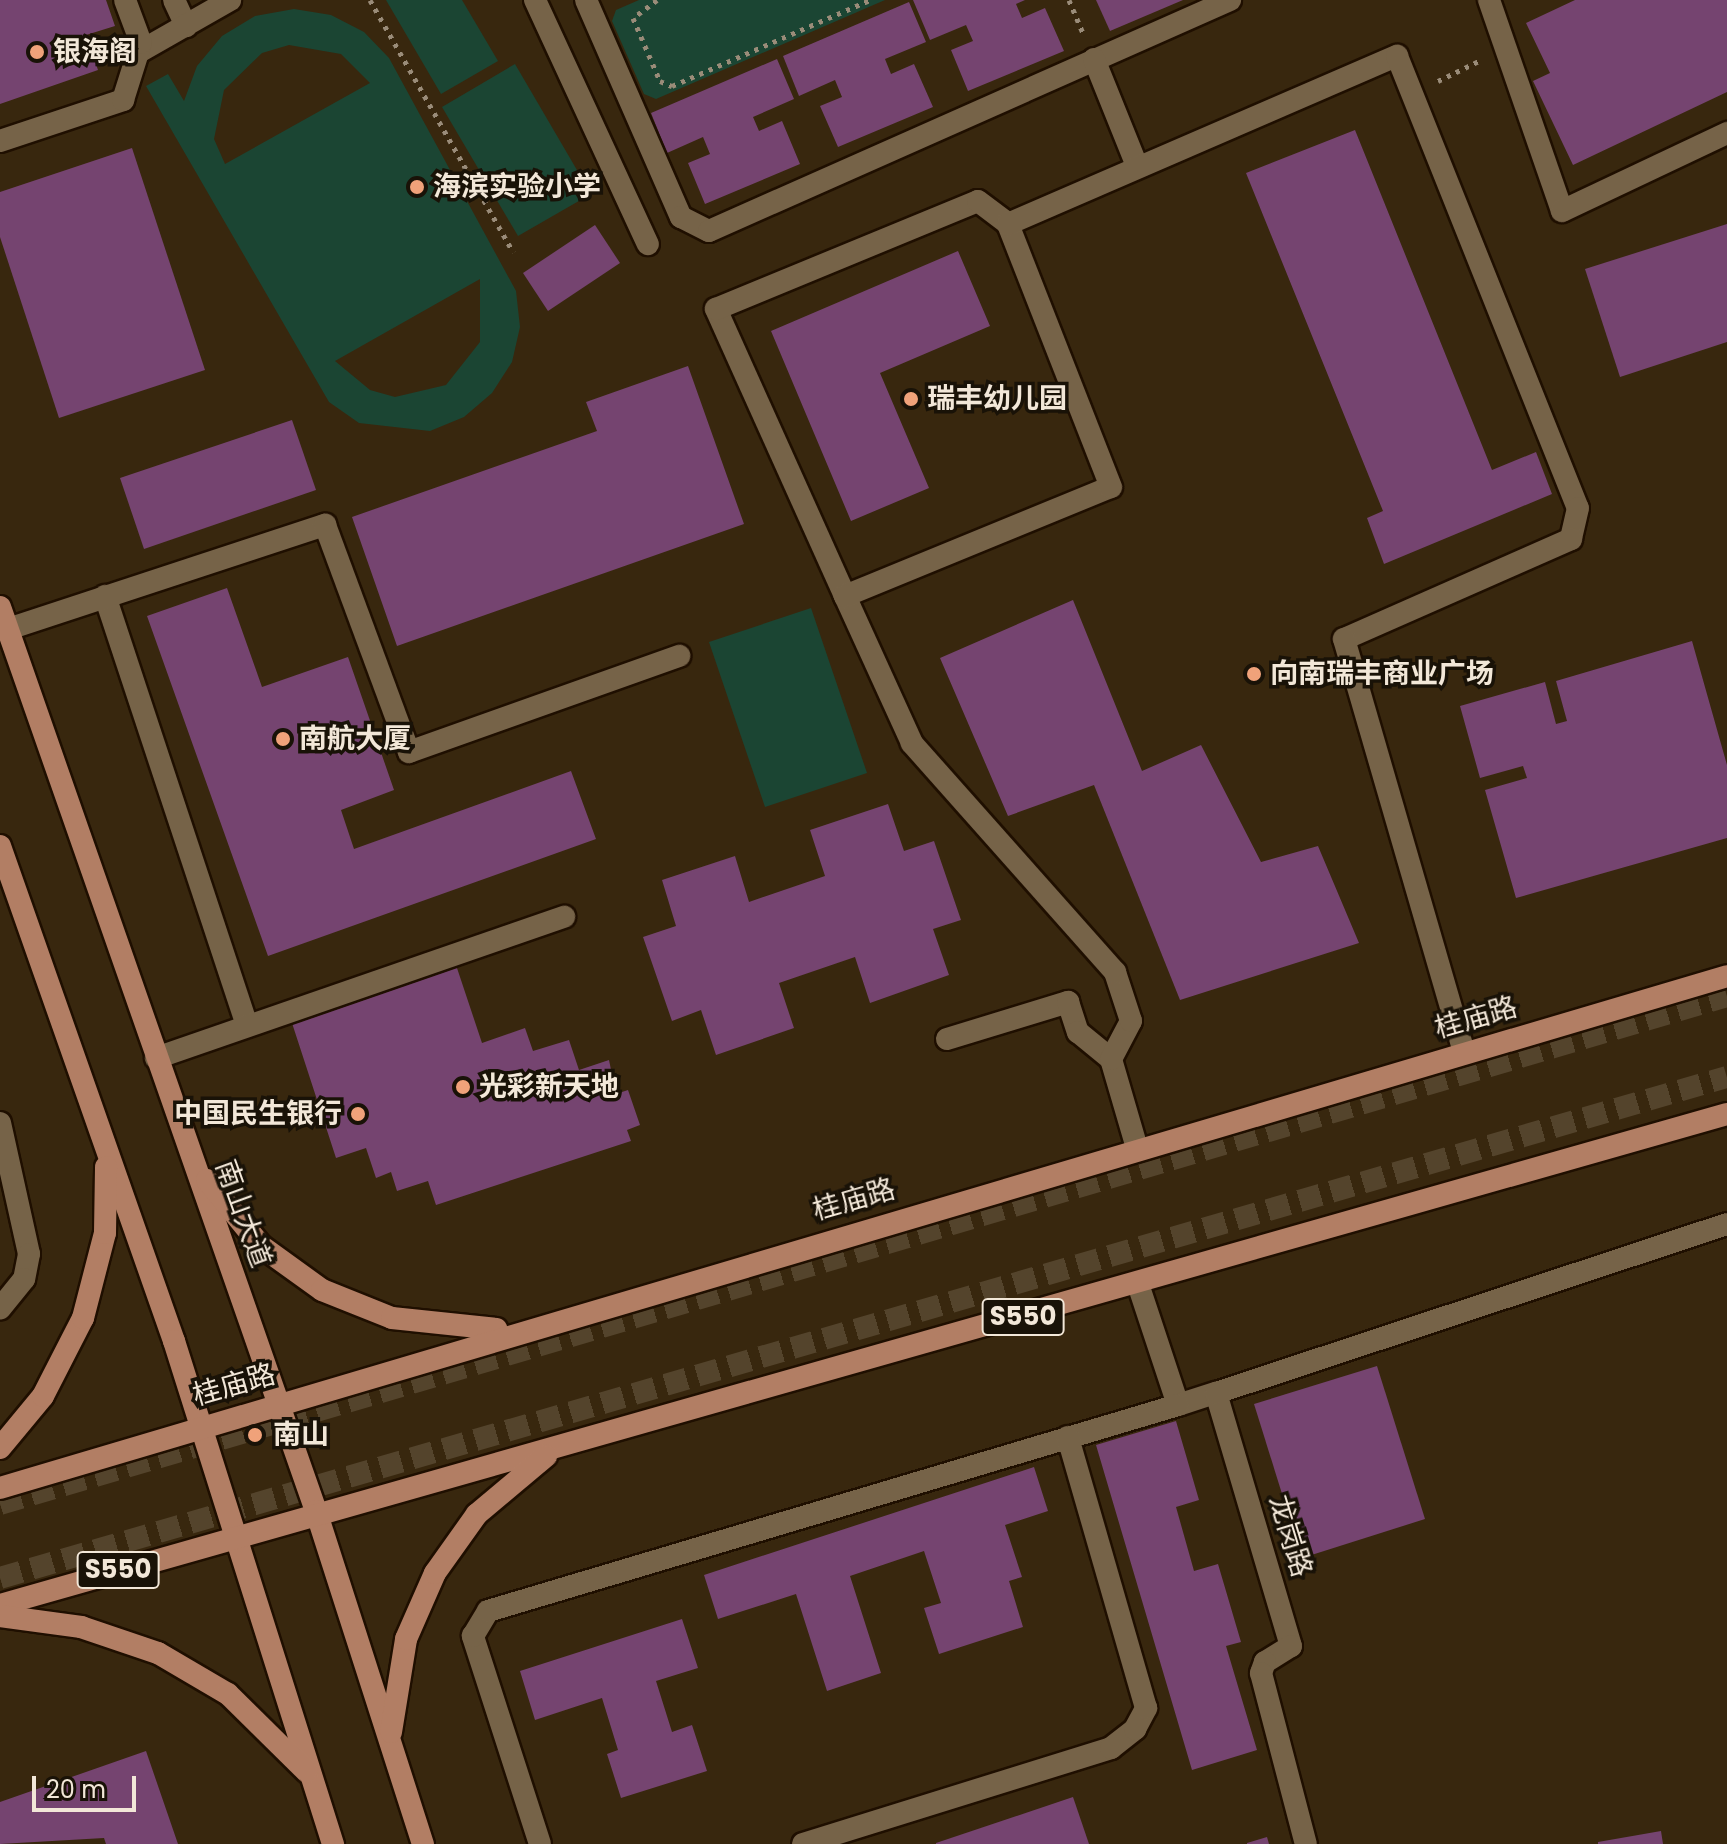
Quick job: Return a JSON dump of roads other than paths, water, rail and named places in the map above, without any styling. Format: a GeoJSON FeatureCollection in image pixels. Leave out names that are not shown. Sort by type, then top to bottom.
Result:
{"type":"FeatureCollection","features":[{"type":"Feature","properties":{"kind":"main road","name":"南山大道"},"geometry":{"type":"LineString","coordinates":[[0,607],[316,1511],[423,1844]]}},
{"type":"Feature","properties":{"kind":"main road"},"geometry":{"type":"LineString","coordinates":[[0,846],[201,1425],[333,1844]]}},
{"type":"Feature","properties":{"kind":"main road","name":"桂庙路"},"geometry":{"type":"LineString","coordinates":[[0,1488],[541,1324],[1727,976]]}},
{"type":"Feature","properties":{"kind":"main road","name":"S550"},"geometry":{"type":"LineString","coordinates":[[0,1605],[316,1511],[561,1446],[1138,1284],[1727,1114]]}},
{"type":"Feature","properties":{"kind":"main road"},"geometry":{"type":"LineString","coordinates":[[178,1121],[235,1219],[322,1290],[429,1326],[541,1324]]}},
{"type":"Feature","properties":{"kind":"main road"},"geometry":{"type":"LineString","coordinates":[[0,1448],[43,1396],[83,1318],[105,1233],[106,1146]]}},
{"type":"Feature","properties":{"kind":"main road"},"geometry":{"type":"LineString","coordinates":[[390,1745],[400,1662],[435,1573],[477,1514],[561,1446]]}},
{"type":"Feature","properties":{"kind":"main road"},"geometry":{"type":"LineString","coordinates":[[0,1616],[81,1627],[170,1659],[260,1720],[314,1781]]}},
{"type":"Feature","properties":{"kind":"street"},"geometry":{"type":"LineString","coordinates":[[0,141],[123,100],[139,52],[125,0]]}},
{"type":"Feature","properties":{"kind":"street"},"geometry":{"type":"LineString","coordinates":[[174,0],[186,26]]}},
{"type":"Feature","properties":{"kind":"street"},"geometry":{"type":"LineString","coordinates":[[139,52],[230,0]]}},
{"type":"Feature","properties":{"kind":"street"},"geometry":{"type":"LineString","coordinates":[[535,0],[648,244]]}},
{"type":"Feature","properties":{"kind":"street"},"geometry":{"type":"LineString","coordinates":[[586,0],[681,217],[709,231],[1230,0]]}},
{"type":"Feature","properties":{"kind":"street"},"geometry":{"type":"LineString","coordinates":[[1489,0],[1562,211],[1727,133]]}},
{"type":"Feature","properties":{"kind":"street"},"geometry":{"type":"LineString","coordinates":[[1008,224],[1397,56],[1578,508],[1571,539],[1344,639],[1464,1053]]}},
{"type":"Feature","properties":{"kind":"street"},"geometry":{"type":"LineString","coordinates":[[1094,59],[1137,166]]}},
{"type":"Feature","properties":{"kind":"street"},"geometry":{"type":"LineString","coordinates":[[845,596],[1111,487],[1008,224],[978,201],[716,309],[822,559],[845,596],[912,743],[1115,972],[1131,1021],[1111,1059]]}},
{"type":"Feature","properties":{"kind":"street"},"geometry":{"type":"LineString","coordinates":[[8,629],[325,525],[409,752],[679,656]]}},
{"type":"Feature","properties":{"kind":"street"},"geometry":{"type":"LineString","coordinates":[[105,596],[246,1022]]}},
{"type":"Feature","properties":{"kind":"street"},"geometry":{"type":"LineString","coordinates":[[156,1058],[246,1022],[564,917]]}},
{"type":"Feature","properties":{"kind":"street"},"geometry":{"type":"LineString","coordinates":[[947,1039],[1068,1002],[1078,1032],[1111,1059],[1137,1148]]}},
{"type":"Feature","properties":{"kind":"street"},"geometry":{"type":"LineString","coordinates":[[0,1123],[29,1254],[24,1279],[0,1309]]}},
{"type":"Feature","properties":{"kind":"street"},"geometry":{"type":"LineString","coordinates":[[540,1844],[473,1636],[488,1611],[1178,1405],[1727,1224]]}},
{"type":"Feature","properties":{"kind":"street"},"geometry":{"type":"LineString","coordinates":[[1138,1284],[1178,1405]]}},
{"type":"Feature","properties":{"kind":"street","name":"龙岗路"},"geometry":{"type":"LineString","coordinates":[[1216,1393],[1291,1646],[1265,1662],[1261,1673],[1306,1844]]}},
{"type":"Feature","properties":{"kind":"street"},"geometry":{"type":"LineString","coordinates":[[803,1844],[1111,1748],[1135,1729],[1146,1708],[1068,1437]]}},
{"type":"Feature","properties":{"kind":"tunnel"},"geometry":{"type":"LineString","coordinates":[[0,1504],[1727,996]]}},
{"type":"Feature","properties":{"kind":"tunnel"},"geometry":{"type":"LineString","coordinates":[[0,1578],[1727,1077]]}},
{"type":"Feature","properties":{"kind":"place","name":"银海阁"},"geometry":{"type":"Point","coordinates":[37,52]}},
{"type":"Feature","properties":{"kind":"place","name":"海滨实验小学"},"geometry":{"type":"Point","coordinates":[417,187]}},
{"type":"Feature","properties":{"kind":"place","name":"瑞丰幼儿园"},"geometry":{"type":"Point","coordinates":[911,399]}},
{"type":"Feature","properties":{"kind":"place","name":"向南瑞丰商业广场"},"geometry":{"type":"Point","coordinates":[1254,674]}},
{"type":"Feature","properties":{"kind":"place","name":"南航大厦"},"geometry":{"type":"Point","coordinates":[283,739]}},
{"type":"Feature","properties":{"kind":"place","name":"光彩新天地"},"geometry":{"type":"Point","coordinates":[463,1087]}},
{"type":"Feature","properties":{"kind":"place","name":"中国民生银行"},"geometry":{"type":"Point","coordinates":[358,1114]}},
{"type":"Feature","properties":{"kind":"place","name":"南山"},"geometry":{"type":"Point","coordinates":[255,1435]}}]}
